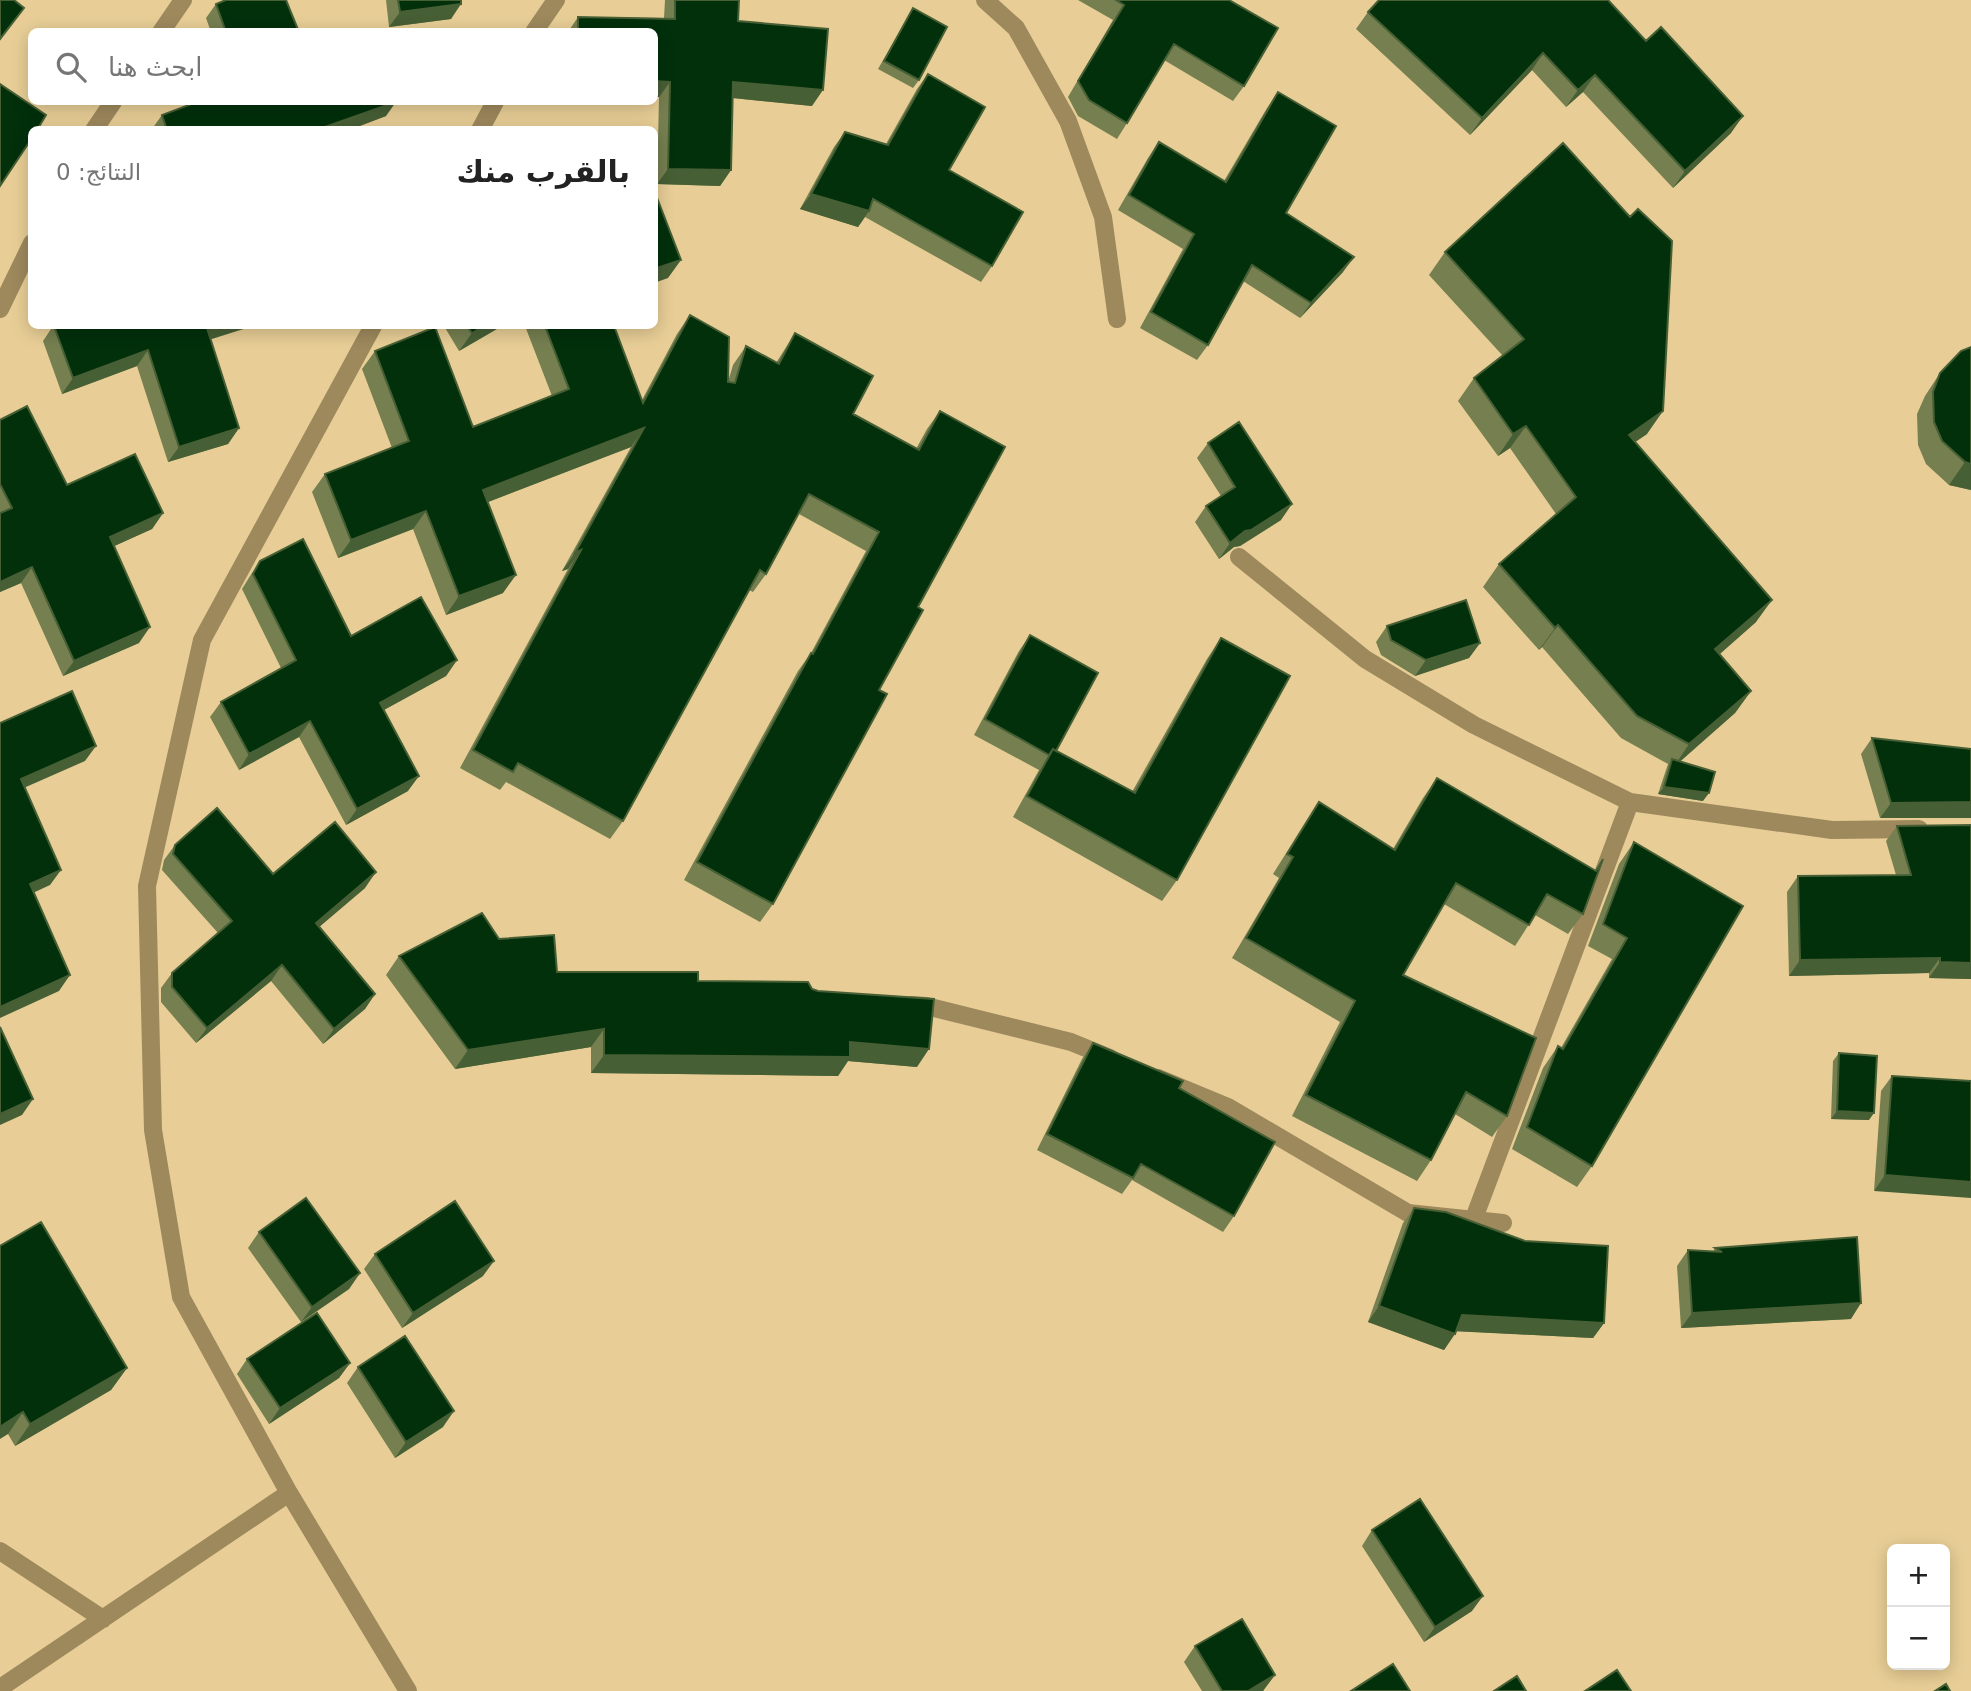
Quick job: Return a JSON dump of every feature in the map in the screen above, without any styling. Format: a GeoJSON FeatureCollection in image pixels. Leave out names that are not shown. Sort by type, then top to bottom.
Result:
{"type":"FeatureCollection","features":[{"type":"Feature","properties":{"kind":"street"},"geometry":{"type":"LineString","coordinates":[[164,28],[183,0]]}},
{"type":"Feature","properties":{"kind":"street"},"geometry":{"type":"LineString","coordinates":[[537,28],[556,0]]}},
{"type":"Feature","properties":{"kind":"street"},"geometry":{"type":"LineString","coordinates":[[985,0],[1016,29],[1068,121],[1103,217],[1117,319]]}},
{"type":"Feature","properties":{"kind":"street"},"geometry":{"type":"LineString","coordinates":[[97,126],[111,105]]}},
{"type":"Feature","properties":{"kind":"street"},"geometry":{"type":"LineString","coordinates":[[482,126],[493,105]]}},
{"type":"Feature","properties":{"kind":"street"},"geometry":{"type":"LineString","coordinates":[[0,309],[28,251]]}},
{"type":"Feature","properties":{"kind":"street"},"geometry":{"type":"LineString","coordinates":[[371,329],[202,639],[147,886],[153,1130],[181,1297],[289,1493],[408,1691]]}},
{"type":"Feature","properties":{"kind":"street"},"geometry":{"type":"LineString","coordinates":[[1239,556],[1365,659],[1474,725],[1629,802],[1832,830],[1943,829]]}},
{"type":"Feature","properties":{"kind":"street"},"geometry":{"type":"LineString","coordinates":[[1474,1221],[1629,802]]}},
{"type":"Feature","properties":{"kind":"street"},"geometry":{"type":"LineString","coordinates":[[900,1004],[926,1006],[1071,1042],[1228,1107],[1408,1213],[1503,1223]]}},
{"type":"Feature","properties":{"kind":"street"},"geometry":{"type":"LineString","coordinates":[[0,1688],[289,1493]]}},
{"type":"Feature","properties":{"kind":"street"},"geometry":{"type":"LineString","coordinates":[[0,1551],[103,1619]]}},
{"type":"Feature","properties":{"kind":"building"},"geometry":{"type":"Polygon","coordinates":[[[0,0],[14,0],[24,8],[0,39],[0,0]]]}},
{"type":"Feature","properties":{"kind":"building"},"geometry":{"type":"Polygon","coordinates":[[[226,0],[286,0],[297,28],[225,28],[216,4],[226,0]]]}},
{"type":"Feature","properties":{"kind":"building"},"geometry":{"type":"Polygon","coordinates":[[[398,0],[461,0],[461,4],[400,12],[398,0]]]}},
{"type":"Feature","properties":{"kind":"building"},"geometry":{"type":"Polygon","coordinates":[[[675,0],[739,0],[738,21],[828,29],[823,90],[733,82],[731,170],[668,169],[670,82],[658,81],[658,28],[578,28],[578,17],[675,19],[675,0]]]}},
{"type":"Feature","properties":{"kind":"building"},"geometry":{"type":"Polygon","coordinates":[[[1116,0],[1229,0],[1278,28],[1244,86],[1174,44],[1127,123],[1089,100],[1078,81],[1124,5],[1116,0]]]}},
{"type":"Feature","properties":{"kind":"building"},"geometry":{"type":"Polygon","coordinates":[[[1379,0],[1608,0],[1646,41],[1661,27],[1743,116],[1685,171],[1595,75],[1578,90],[1543,53],[1482,118],[1368,12],[1379,0]]]}},
{"type":"Feature","properties":{"kind":"building"},"geometry":{"type":"Polygon","coordinates":[[[913,8],[947,27],[919,80],[884,61],[913,8]]]}},
{"type":"Feature","properties":{"kind":"building"},"geometry":{"type":"Polygon","coordinates":[[[928,74],[985,107],[949,170],[1023,212],[992,266],[873,199],[869,211],[811,194],[845,132],[888,145],[928,74]]]}},
{"type":"Feature","properties":{"kind":"building"},"geometry":{"type":"Polygon","coordinates":[[[0,84],[46,115],[39,126],[28,126],[28,144],[0,186],[0,84]]]}},
{"type":"Feature","properties":{"kind":"building"},"geometry":{"type":"Polygon","coordinates":[[[1278,92],[1336,126],[1286,213],[1354,257],[1311,303],[1252,265],[1208,345],[1151,312],[1194,234],[1129,195],[1159,142],[1226,182],[1278,92]]]}},
{"type":"Feature","properties":{"kind":"building"},"geometry":{"type":"Polygon","coordinates":[[[189,105],[387,105],[328,126],[166,126],[162,115],[189,105]]]}},
{"type":"Feature","properties":{"kind":"building"},"geometry":{"type":"Polygon","coordinates":[[[1563,143],[1630,217],[1638,209],[1672,241],[1663,411],[1629,435],[1772,600],[1715,649],[1751,691],[1689,744],[1637,716],[1558,625],[1555,628],[1499,564],[1576,497],[1526,426],[1513,434],[1474,378],[1524,339],[1445,252],[1563,143]]]}},
{"type":"Feature","properties":{"kind":"building"},"geometry":{"type":"Polygon","coordinates":[[[658,200],[681,260],[658,268],[658,200]]]}},
{"type":"Feature","properties":{"kind":"building"},"geometry":{"type":"Polygon","coordinates":[[[690,315],[729,337],[728,382],[735,383],[746,346],[779,364],[795,333],[873,376],[853,414],[919,450],[940,411],[1005,447],[918,607],[923,610],[879,690],[887,694],[773,904],[697,862],[879,532],[809,494],[766,574],[760,570],[623,821],[518,763],[513,772],[473,750],[581,550],[575,553],[644,428],[483,490],[516,575],[459,596],[426,511],[351,540],[325,474],[409,441],[375,351],[430,329],[436,329],[473,427],[569,389],[546,329],[615,329],[643,403],[690,315]]]}},
{"type":"Feature","properties":{"kind":"building"},"geometry":{"type":"Polygon","coordinates":[[[55,329],[207,329],[239,428],[179,447],[148,350],[73,378],[55,329]]]}},
{"type":"Feature","properties":{"kind":"building"},"geometry":{"type":"Polygon","coordinates":[[[1971,347],[1971,464],[1965,462],[1942,441],[1934,422],[1933,392],[1940,373],[1961,351],[1971,347]]]}},
{"type":"Feature","properties":{"kind":"building"},"geometry":{"type":"Polygon","coordinates":[[[27,406],[67,485],[135,454],[163,513],[110,537],[150,627],[74,661],[32,567],[0,582],[0,513],[12,508],[0,484],[0,420],[27,406]]]}},
{"type":"Feature","properties":{"kind":"building"},"geometry":{"type":"Polygon","coordinates":[[[1239,422],[1292,504],[1251,530],[1245,531],[1230,543],[1206,506],[1235,487],[1208,443],[1239,422]]]}},
{"type":"Feature","properties":{"kind":"building"},"geometry":{"type":"Polygon","coordinates":[[[303,539],[351,636],[421,597],[457,660],[380,703],[419,776],[357,809],[310,721],[249,754],[221,702],[296,660],[253,574],[260,561],[303,539]]]}},
{"type":"Feature","properties":{"kind":"building"},"geometry":{"type":"Polygon","coordinates":[[[1466,600],[1480,643],[1426,660],[1391,640],[1387,626],[1466,600]]]}},
{"type":"Feature","properties":{"kind":"building"},"geometry":{"type":"Polygon","coordinates":[[[1030,635],[1098,673],[1056,751],[1053,749],[1049,755],[985,719],[1030,635]]]}},
{"type":"Feature","properties":{"kind":"building"},"geometry":{"type":"Polygon","coordinates":[[[1221,638],[1290,676],[1177,880],[1027,796],[1053,749],[1135,793],[1221,638]]]}},
{"type":"Feature","properties":{"kind":"building"},"geometry":{"type":"Polygon","coordinates":[[[72,691],[96,746],[21,779],[61,870],[30,884],[70,975],[0,1007],[0,723],[72,691]]]}},
{"type":"Feature","properties":{"kind":"building"},"geometry":{"type":"Polygon","coordinates":[[[1872,738],[1971,749],[1971,802],[1891,803],[1872,738]]]}},
{"type":"Feature","properties":{"kind":"building"},"geometry":{"type":"Polygon","coordinates":[[[1672,759],[1715,772],[1709,793],[1664,787],[1672,759]]]}},
{"type":"Feature","properties":{"kind":"building"},"geometry":{"type":"Polygon","coordinates":[[[1437,778],[1596,871],[1603,859],[1583,914],[1547,894],[1529,925],[1456,883],[1403,975],[1536,1038],[1507,1116],[1466,1092],[1431,1160],[1306,1095],[1355,1001],[1246,938],[1293,857],[1287,854],[1319,802],[1395,850],[1437,778]]]}},
{"type":"Feature","properties":{"kind":"building"},"geometry":{"type":"Polygon","coordinates":[[[217,808],[273,874],[335,822],[376,872],[316,923],[375,994],[334,1029],[282,965],[207,1028],[172,987],[172,973],[232,921],[173,854],[175,845],[217,808]]]}},
{"type":"Feature","properties":{"kind":"building"},"geometry":{"type":"Polygon","coordinates":[[[1971,825],[1971,963],[1940,962],[1940,958],[1800,960],[1798,876],[1911,875],[1897,826],[1971,825]]]}},
{"type":"Feature","properties":{"kind":"building"},"geometry":{"type":"Polygon","coordinates":[[[1634,842],[1743,906],[1592,1166],[1527,1127],[1558,1046],[1563,1049],[1627,938],[1603,924],[1634,842]]]}},
{"type":"Feature","properties":{"kind":"building"},"geometry":{"type":"Polygon","coordinates":[[[482,913],[499,939],[554,935],[557,972],[698,972],[698,981],[808,982],[812,989],[818,991],[934,999],[929,1049],[850,1042],[850,1057],[604,1055],[604,1029],[468,1050],[399,956],[482,913]]]}},
{"type":"Feature","properties":{"kind":"building"},"geometry":{"type":"Polygon","coordinates":[[[0,1027],[33,1099],[0,1114],[0,1027]]]}},
{"type":"Feature","properties":{"kind":"building"},"geometry":{"type":"Polygon","coordinates":[[[1093,1043],[1183,1081],[1179,1088],[1275,1142],[1234,1216],[1141,1164],[1133,1178],[1047,1134],[1093,1043]]]}},
{"type":"Feature","properties":{"kind":"building"},"geometry":{"type":"Polygon","coordinates":[[[1839,1053],[1877,1056],[1874,1113],[1837,1111],[1839,1053]]]}},
{"type":"Feature","properties":{"kind":"building"},"geometry":{"type":"Polygon","coordinates":[[[1892,1076],[1971,1081],[1971,1182],[1885,1175],[1892,1076]]]}},
{"type":"Feature","properties":{"kind":"building"},"geometry":{"type":"Polygon","coordinates":[[[306,1198],[360,1273],[312,1307],[259,1232],[306,1198]]]}},
{"type":"Feature","properties":{"kind":"building"},"geometry":{"type":"Polygon","coordinates":[[[455,1201],[494,1261],[413,1313],[375,1254],[455,1201]]]}},
{"type":"Feature","properties":{"kind":"building"},"geometry":{"type":"Polygon","coordinates":[[[1414,1208],[1446,1212],[1525,1241],[1608,1246],[1604,1323],[1462,1315],[1455,1334],[1379,1306],[1414,1208]]]}},
{"type":"Feature","properties":{"kind":"building"},"geometry":{"type":"Polygon","coordinates":[[[41,1222],[127,1368],[30,1424],[23,1412],[0,1427],[0,1246],[41,1222]]]}},
{"type":"Feature","properties":{"kind":"building"},"geometry":{"type":"Polygon","coordinates":[[[1857,1237],[1861,1303],[1692,1313],[1688,1250],[1722,1252],[1715,1248],[1857,1237]]]}},
{"type":"Feature","properties":{"kind":"building"},"geometry":{"type":"Polygon","coordinates":[[[317,1313],[350,1363],[280,1408],[247,1359],[317,1313]]]}},
{"type":"Feature","properties":{"kind":"building"},"geometry":{"type":"Polygon","coordinates":[[[405,1336],[454,1411],[406,1442],[358,1367],[405,1336]]]}},
{"type":"Feature","properties":{"kind":"building"},"geometry":{"type":"Polygon","coordinates":[[[1420,1499],[1483,1596],[1435,1627],[1372,1530],[1420,1499]]]}},
{"type":"Feature","properties":{"kind":"building"},"geometry":{"type":"Polygon","coordinates":[[[1242,1619],[1275,1675],[1248,1691],[1222,1691],[1195,1646],[1242,1619]]]}},
{"type":"Feature","properties":{"kind":"building"},"geometry":{"type":"Polygon","coordinates":[[[1393,1664],[1410,1691],[1351,1691],[1393,1664]]]}},
{"type":"Feature","properties":{"kind":"building"},"geometry":{"type":"Polygon","coordinates":[[[1617,1670],[1631,1691],[1585,1691],[1617,1670]]]}},
{"type":"Feature","properties":{"kind":"building"},"geometry":{"type":"Polygon","coordinates":[[[1517,1676],[1526,1691],[1494,1691],[1517,1676]]]}},
{"type":"Feature","properties":{"kind":"building"},"geometry":{"type":"Polygon","coordinates":[[[1946,1684],[1950,1691],[1935,1691],[1946,1684]]]}}]}
